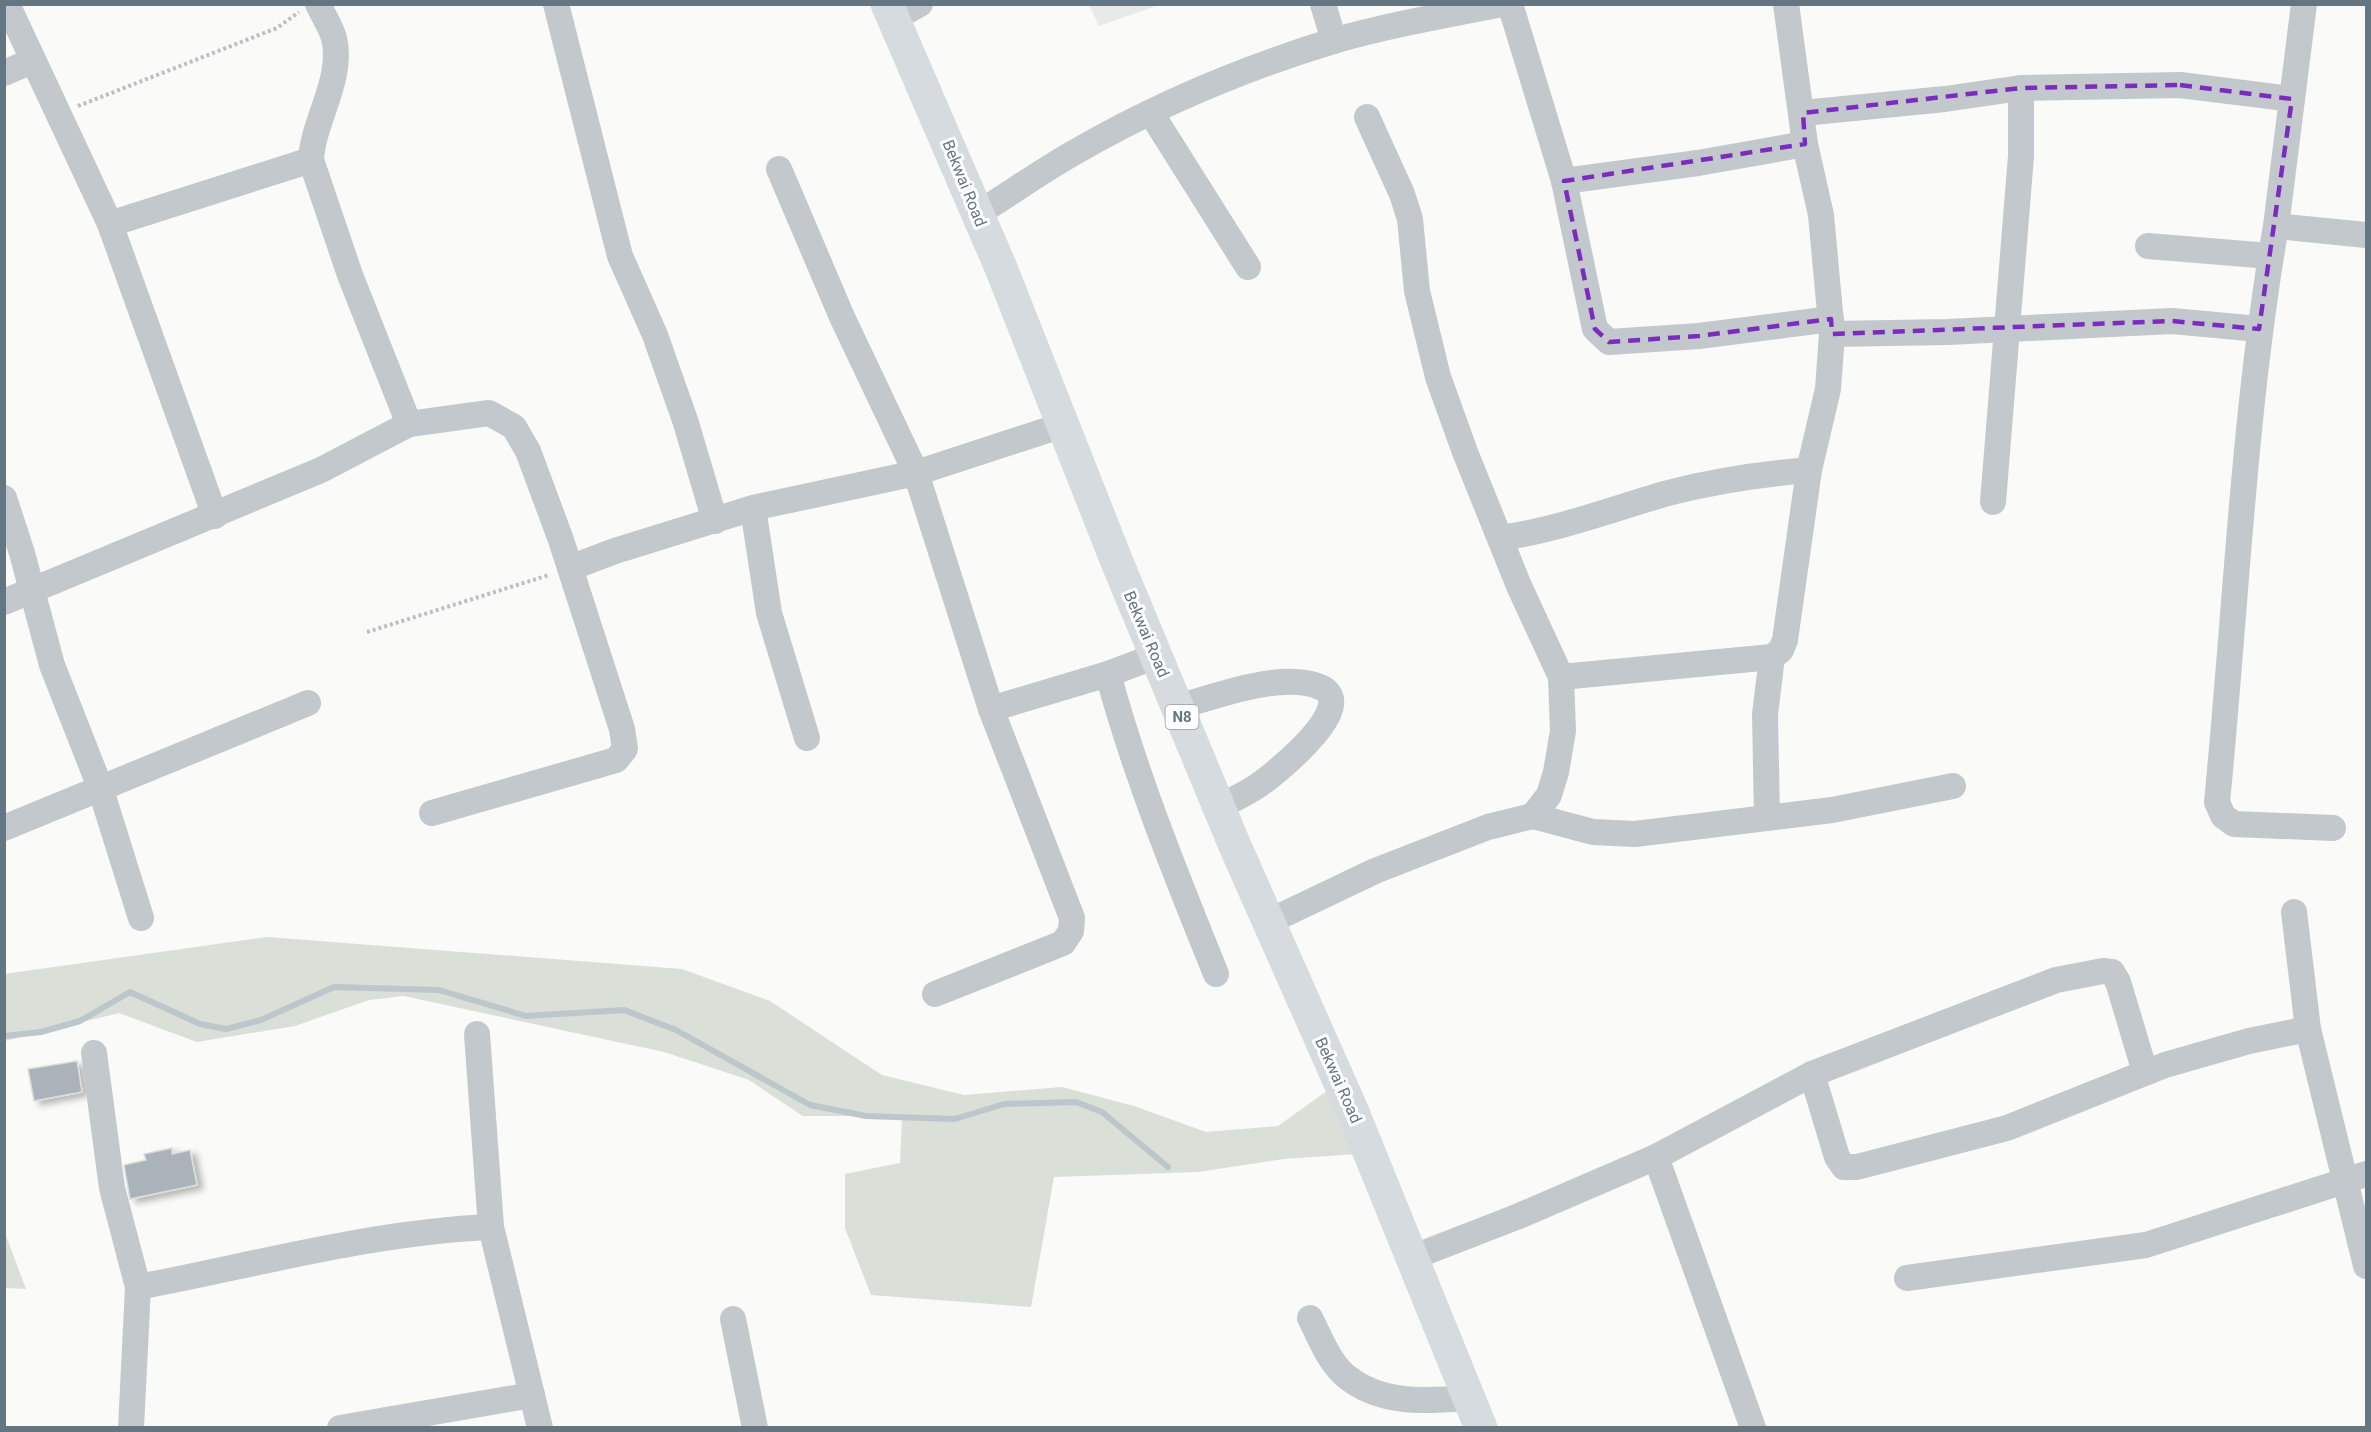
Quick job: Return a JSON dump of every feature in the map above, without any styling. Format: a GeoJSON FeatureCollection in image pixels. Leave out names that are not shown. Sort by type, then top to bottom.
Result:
{"type":"FeatureCollection","features":[{"type":"Feature","properties":{"kind":"highway","name":"Bekwai Road"},"geometry":{"type":"LineString","coordinates":[[900,9],[936,112],[1156,656],[1268,922],[1352,1110],[1480,1428]]}},
{"type":"Feature","properties":{"kind":"street"},"geometry":{"type":"LineString","coordinates":[[7,4],[110,224],[215,516]]}},
{"type":"Feature","properties":{"kind":"street"},"geometry":{"type":"LineString","coordinates":[[556,4],[620,256],[655,335],[686,423],[715,521]]}},
{"type":"Feature","properties":{"kind":"street"},"geometry":{"type":"LineString","coordinates":[[1323,4],[1334,41]]}},
{"type":"Feature","properties":{"kind":"street"},"geometry":{"type":"LineString","coordinates":[[977,214],[1077,151],[1151,113],[1224,81],[1334,41],[1428,18],[1502,4]]}},
{"type":"Feature","properties":{"kind":"street"},"geometry":{"type":"LineString","coordinates":[[1510,4],[1564,181],[1595,328],[1609,342],[1832,326],[2008,329],[2172,321],[2259,329]]}},
{"type":"Feature","properties":{"kind":"street"},"geometry":{"type":"LineString","coordinates":[[1561,676],[1772,657],[1781,650],[1785,640],[1809,470],[1828,389],[1832,326],[1821,215],[1805,144],[1803,113],[1786,4]]}},
{"type":"Feature","properties":{"kind":"street"},"geometry":{"type":"LineString","coordinates":[[2304,4],[2276,226],[2259,329],[2238,529],[2230,669],[2217,802],[2223,816],[2234,824],[2333,828]]}},
{"type":"Feature","properties":{"kind":"street"},"geometry":{"type":"LineString","coordinates":[[309,8],[334,38],[336,62],[312,143],[311,160],[350,275],[410,424]]}},
{"type":"Feature","properties":{"kind":"street"},"geometry":{"type":"LineString","coordinates":[[4,74],[32,61]]}},
{"type":"Feature","properties":{"kind":"street"},"geometry":{"type":"LineString","coordinates":[[1803,113],[1945,99],[2021,88],[2180,85],[2292,99]]}},
{"type":"Feature","properties":{"kind":"street"},"geometry":{"type":"LineString","coordinates":[[1993,502],[2021,156],[2021,88]]}},
{"type":"Feature","properties":{"kind":"street"},"geometry":{"type":"LineString","coordinates":[[1151,113],[1248,267]]}},
{"type":"Feature","properties":{"kind":"street"},"geometry":{"type":"LineString","coordinates":[[1366,117],[1402,194],[1410,219],[1417,291],[1438,377],[1500,538],[1561,676],[1563,731],[1556,772],[1549,795],[1533,816]]}},
{"type":"Feature","properties":{"kind":"street"},"geometry":{"type":"LineString","coordinates":[[1564,181],[1698,163],[1805,144]]}},
{"type":"Feature","properties":{"kind":"street"},"geometry":{"type":"LineString","coordinates":[[110,224],[311,160]]}},
{"type":"Feature","properties":{"kind":"street"},"geometry":{"type":"LineString","coordinates":[[780,168],[842,317],[916,472],[991,709],[1072,918],[1071,931],[1063,943],[1056,947],[935,994]]}},
{"type":"Feature","properties":{"kind":"street"},"geometry":{"type":"LineString","coordinates":[[2276,226],[2367,235]]}},
{"type":"Feature","properties":{"kind":"street"},"geometry":{"type":"LineString","coordinates":[[2148,246],[2270,256]]}},
{"type":"Feature","properties":{"kind":"street"},"geometry":{"type":"LineString","coordinates":[[4,602],[321,470],[410,424],[489,413],[514,428],[528,451],[570,568],[622,729],[625,749],[616,760],[432,813]]}},
{"type":"Feature","properties":{"kind":"street"},"geometry":{"type":"LineString","coordinates":[[570,568],[615,551],[753,508],[916,472],[1063,425]]}},
{"type":"Feature","properties":{"kind":"street"},"geometry":{"type":"LineString","coordinates":[[1500,538],[1560,526],[1671,493],[1742,478],[1809,470]]}},
{"type":"Feature","properties":{"kind":"street"},"geometry":{"type":"LineString","coordinates":[[4,498],[22,553],[52,665],[100,787],[141,918]]}},
{"type":"Feature","properties":{"kind":"street"},"geometry":{"type":"LineString","coordinates":[[753,508],[769,613],[807,738]]}},
{"type":"Feature","properties":{"kind":"street"},"geometry":{"type":"LineString","coordinates":[[991,709],[1108,674],[1156,656]]}},
{"type":"Feature","properties":{"kind":"street"},"geometry":{"type":"LineString","coordinates":[[1767,818],[1766,714],[1772,657]]}},
{"type":"Feature","properties":{"kind":"street"},"geometry":{"type":"LineString","coordinates":[[1108,674],[1147,804],[1216,974]]}},
{"type":"Feature","properties":{"kind":"street"},"geometry":{"type":"LineString","coordinates":[[1178,707],[1259,685],[1318,686],[1327,691],[1331,700],[1328,719],[1306,743],[1262,783],[1219,807]]}},
{"type":"Feature","properties":{"kind":"street"},"geometry":{"type":"LineString","coordinates":[[4,828],[308,702]]}},
{"type":"Feature","properties":{"kind":"street"},"geometry":{"type":"LineString","coordinates":[[1268,922],[1375,871],[1488,827],[1533,816],[1593,832],[1635,834],[1832,810],[1953,786]]}},
{"type":"Feature","properties":{"kind":"street"},"geometry":{"type":"LineString","coordinates":[[2294,912],[2308,1029],[2355,1178],[2367,1266]]}},
{"type":"Feature","properties":{"kind":"street"},"geometry":{"type":"LineString","coordinates":[[1411,1258],[1519,1216],[1656,1157],[1812,1074],[2056,980],[2103,970],[2112,972],[2118,982],[2145,1072]]}},
{"type":"Feature","properties":{"kind":"street"},"geometry":{"type":"LineString","coordinates":[[1812,1074],[1837,1157],[1844,1167],[1857,1167],[2007,1128],[2145,1072],[2249,1041],[2308,1029]]}},
{"type":"Feature","properties":{"kind":"street"},"geometry":{"type":"LineString","coordinates":[[477,1034],[491,1227],[540,1428]]}},
{"type":"Feature","properties":{"kind":"street"},"geometry":{"type":"LineString","coordinates":[[94,1053],[112,1188],[138,1287],[131,1428]]}},
{"type":"Feature","properties":{"kind":"street"},"geometry":{"type":"LineString","coordinates":[[1656,1157],[1754,1428]]}},
{"type":"Feature","properties":{"kind":"street"},"geometry":{"type":"LineString","coordinates":[[1907,1278],[2146,1245],[2355,1178]]}},
{"type":"Feature","properties":{"kind":"street"},"geometry":{"type":"LineString","coordinates":[[138,1287],[354,1243],[442,1229],[491,1227]]}},
{"type":"Feature","properties":{"kind":"street"},"geometry":{"type":"LineString","coordinates":[[1310,1318],[1332,1361],[1347,1377],[1380,1394],[1416,1402],[1468,1398]]}},
{"type":"Feature","properties":{"kind":"street"},"geometry":{"type":"LineString","coordinates":[[733,1319],[755,1428]]}},
{"type":"Feature","properties":{"kind":"street"},"geometry":{"type":"LineString","coordinates":[[340,1428],[532,1395]]}},
{"type":"Feature","properties":{"kind":"path"},"geometry":{"type":"LineString","coordinates":[[57,114],[277,28],[309,8]]}},
{"type":"Feature","properties":{"kind":"path"},"geometry":{"type":"LineString","coordinates":[[367,632],[570,568]]}},
{"type":"Feature","properties":{"kind":"highlighted area"},"geometry":{"type":"Polygon","coordinates":[[[2180,85],[2292,99],[2259,329],[2172,321],[1832,334],[1831,319],[1699,336],[1609,342],[1595,329],[1564,181],[1805,144],[1803,113],[2021,88],[2180,85]]]}},
{"type":"Feature","properties":{"kind":"shaded area"},"geometry":{"type":"Polygon","coordinates":[[[1089,5],[1159,5],[1099,26],[1089,5]]]}},
{"type":"Feature","properties":{"kind":"shaded area"},"geometry":{"type":"Polygon","coordinates":[[[267,937],[682,969],[770,1001],[882,1075],[964,1095],[1062,1087],[1134,1106],[1206,1132],[1278,1126],[1331,1088],[1357,1154],[1284,1159],[1198,1172],[1054,1177],[1031,1307],[871,1295],[845,1228],[845,1174],[900,1163],[902,1116],[803,1116],[749,1080],[664,1052],[404,996],[369,1000],[295,1026],[197,1042],[119,1013],[5,1041],[4,974],[267,937]]]}},
{"type":"Feature","properties":{"kind":"shaded area"},"geometry":{"type":"Polygon","coordinates":[[[5,1233],[26,1289],[5,1288],[5,1233]]]}},
{"type":"Feature","properties":{"kind":"building"},"geometry":{"type":"Polygon","coordinates":[[[77,1061],[82,1092],[34,1101],[28,1069],[77,1061]]]}},
{"type":"Feature","properties":{"kind":"building"},"geometry":{"type":"Polygon","coordinates":[[[172,1148],[172,1154],[190,1150],[197,1185],[130,1199],[124,1165],[146,1160],[144,1154],[172,1148]]]}},
{"type":"Feature","properties":{"kind":"waterway"},"geometry":{"type":"LineString","coordinates":[[4,1036],[41,1032],[80,1021],[130,992],[200,1024],[226,1029],[261,1020],[334,987],[439,990],[526,1016],[624,1010],[676,1030],[810,1105],[866,1116],[955,1119],[1004,1104],[1076,1102],[1102,1112],[1168,1167]]}}]}
